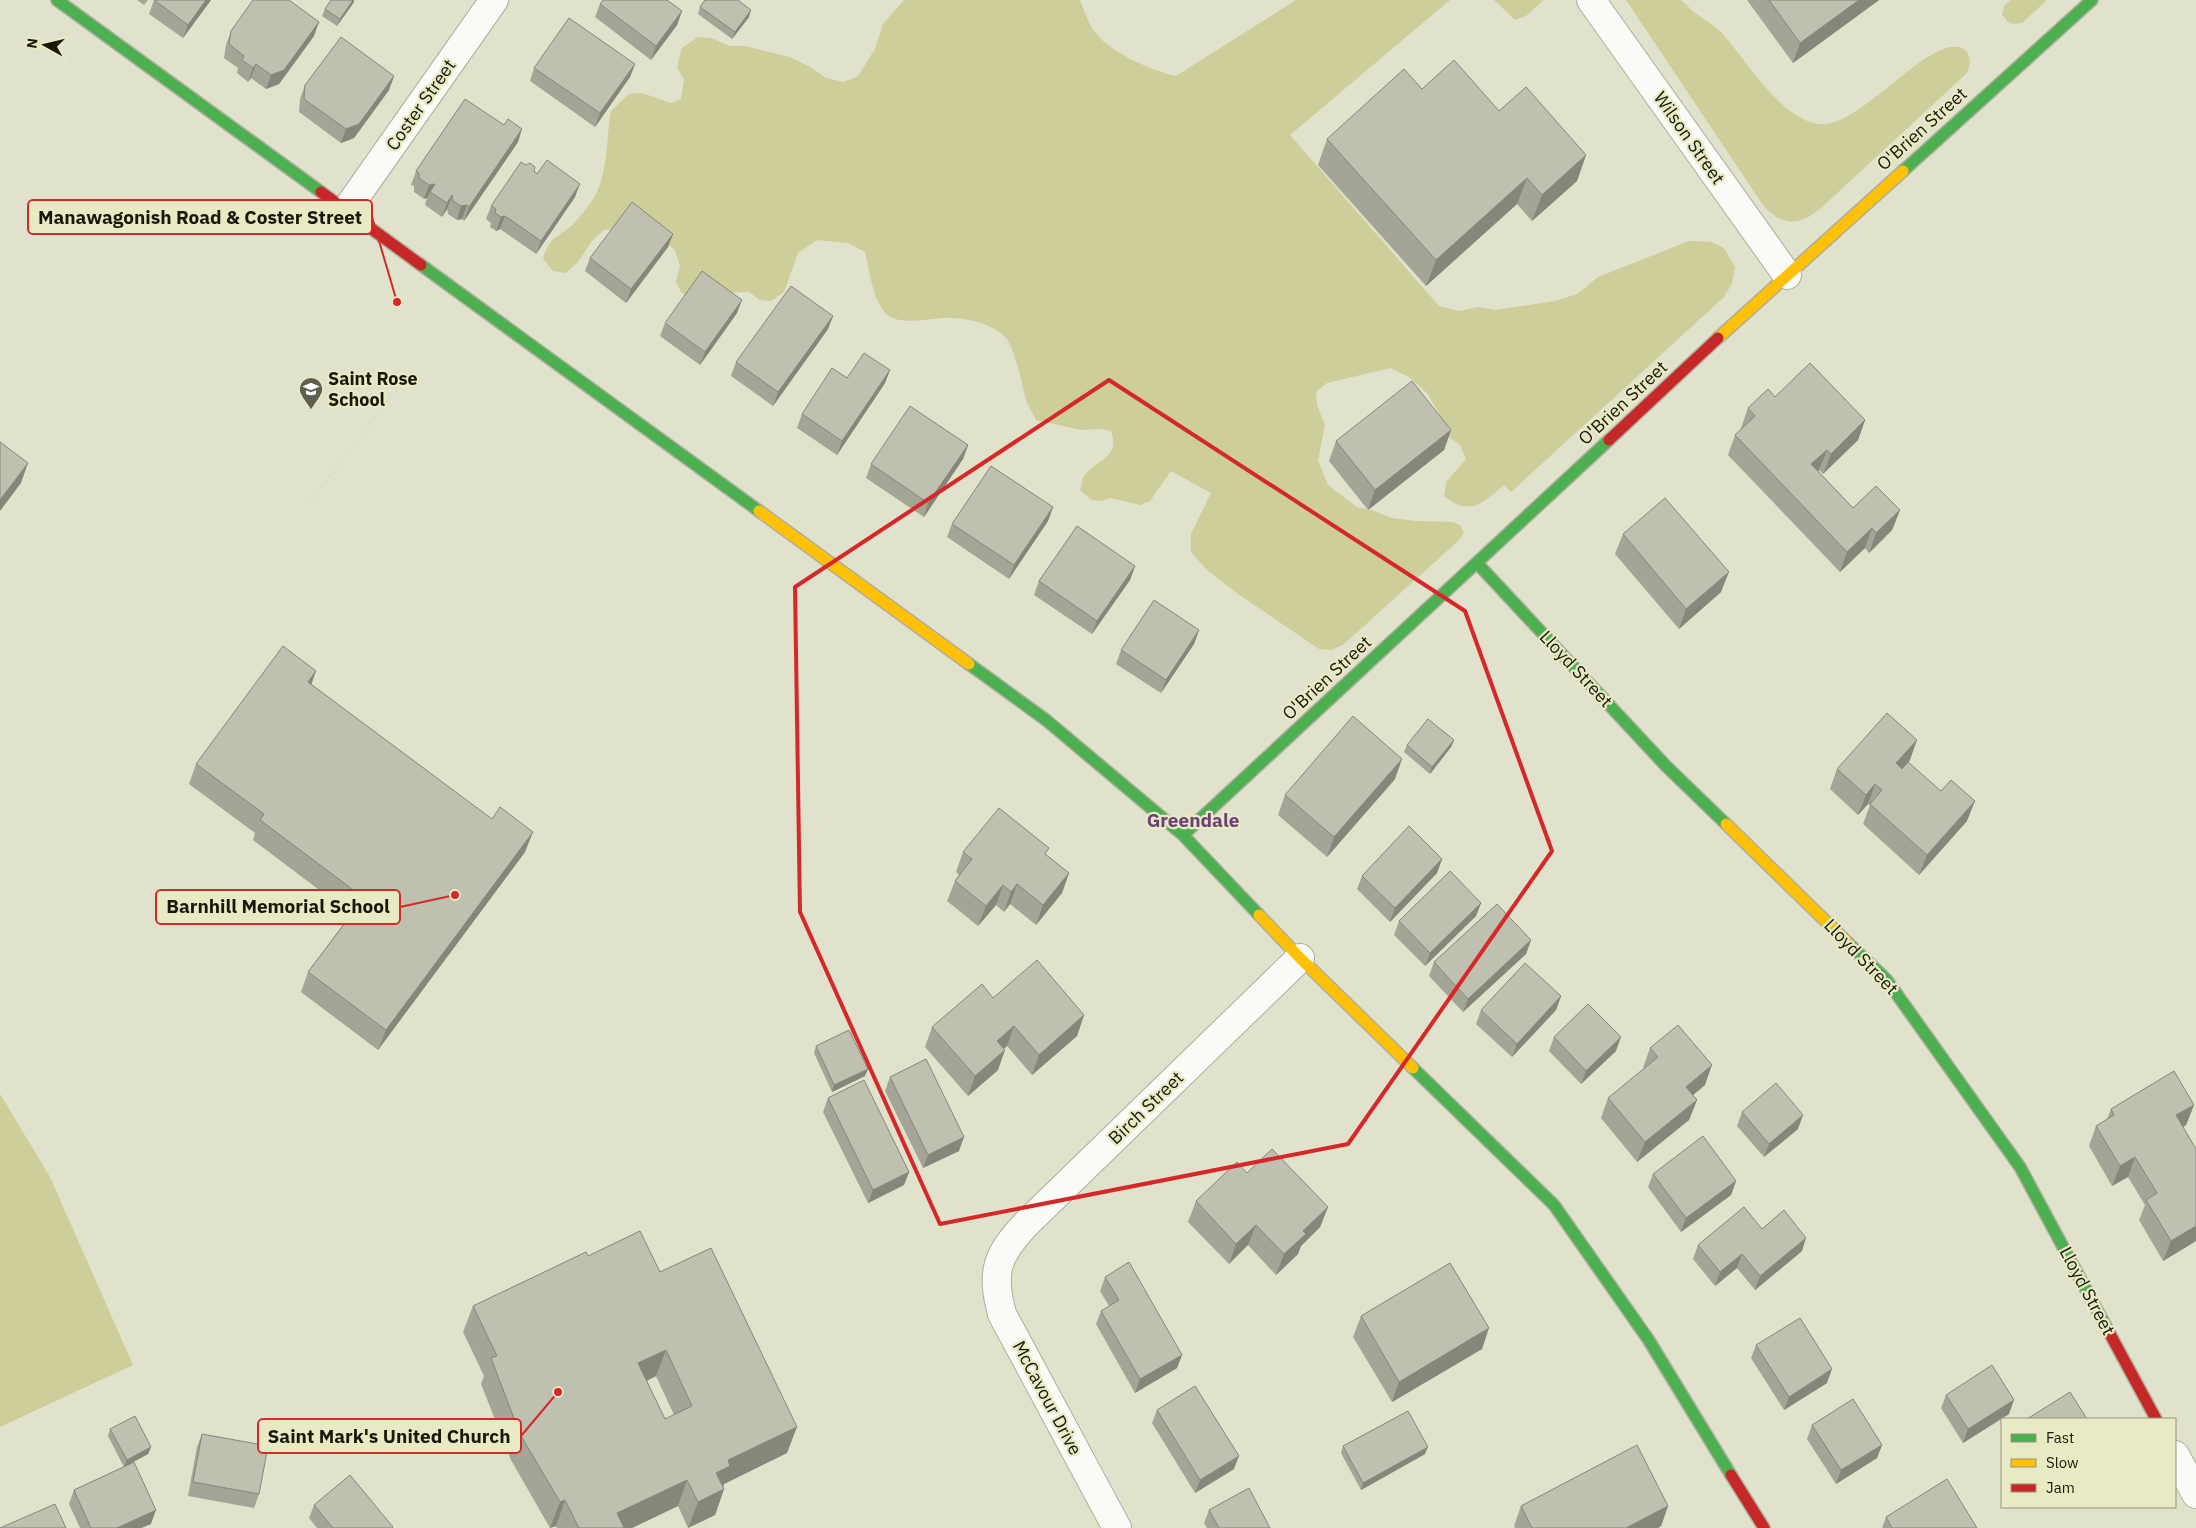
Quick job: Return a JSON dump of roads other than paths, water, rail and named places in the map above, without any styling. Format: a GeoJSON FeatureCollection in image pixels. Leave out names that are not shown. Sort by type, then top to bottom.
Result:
{"type":"FeatureCollection","features":[{"type":"Feature","properties":{"kind":"street"},"geometry":{"type":"LineString","coordinates":[[57,0],[1046,720],[1183,835],[1300,958],[1554,1205],[1648,1339],[1764,1528]]}},
{"type":"Feature","properties":{"kind":"street","name":"Coster Street"},"geometry":{"type":"LineString","coordinates":[[347,210],[494,0]]}},
{"type":"Feature","properties":{"kind":"street","name":"Wilson Street"},"geometry":{"type":"LineString","coordinates":[[1591,0],[1787,275]]}},
{"type":"Feature","properties":{"kind":"street","name":"O'Brien Street"},"geometry":{"type":"LineString","coordinates":[[1183,835],[1787,275],[2092,0]]}},
{"type":"Feature","properties":{"kind":"street","name":"Lloyd Street"},"geometry":{"type":"LineString","coordinates":[[1477,563],[1666,766],[1886,979],[2020,1167],[2155,1418]]}},
{"type":"Feature","properties":{"kind":"street","name":"Birch Street"},"geometry":{"type":"LineString","coordinates":[[998,1263],[1008,1243],[1026,1224],[1300,958]]}},
{"type":"Feature","properties":{"kind":"street","name":"McCavour Drive"},"geometry":{"type":"LineString","coordinates":[[998,1263],[996,1290],[1002,1314],[1117,1528]]}},
{"type":"Feature","properties":{"kind":"street"},"geometry":{"type":"LineString","coordinates":[[2176,1457],[2196,1494]]}},
{"type":"Feature","properties":{"kind":"place","name":"Manawagonish Road & Coster Street"},"geometry":{"type":"Point","coordinates":[397,302]}},
{"type":"Feature","properties":{"kind":"place","name":"Saint Rose School"},"geometry":{"type":"Point","coordinates":[311,410]}},
{"type":"Feature","properties":{"kind":"place","name":"Barnhill Memorial School"},"geometry":{"type":"Point","coordinates":[455,895]}},
{"type":"Feature","properties":{"kind":"place","name":"Saint Mark's United Church"},"geometry":{"type":"Point","coordinates":[558,1392]}},
{"type":"Feature","properties":{"kind":"district","name":"Greendale"},"geometry":{"type":"Point","coordinates":[1193,820]}}]}
